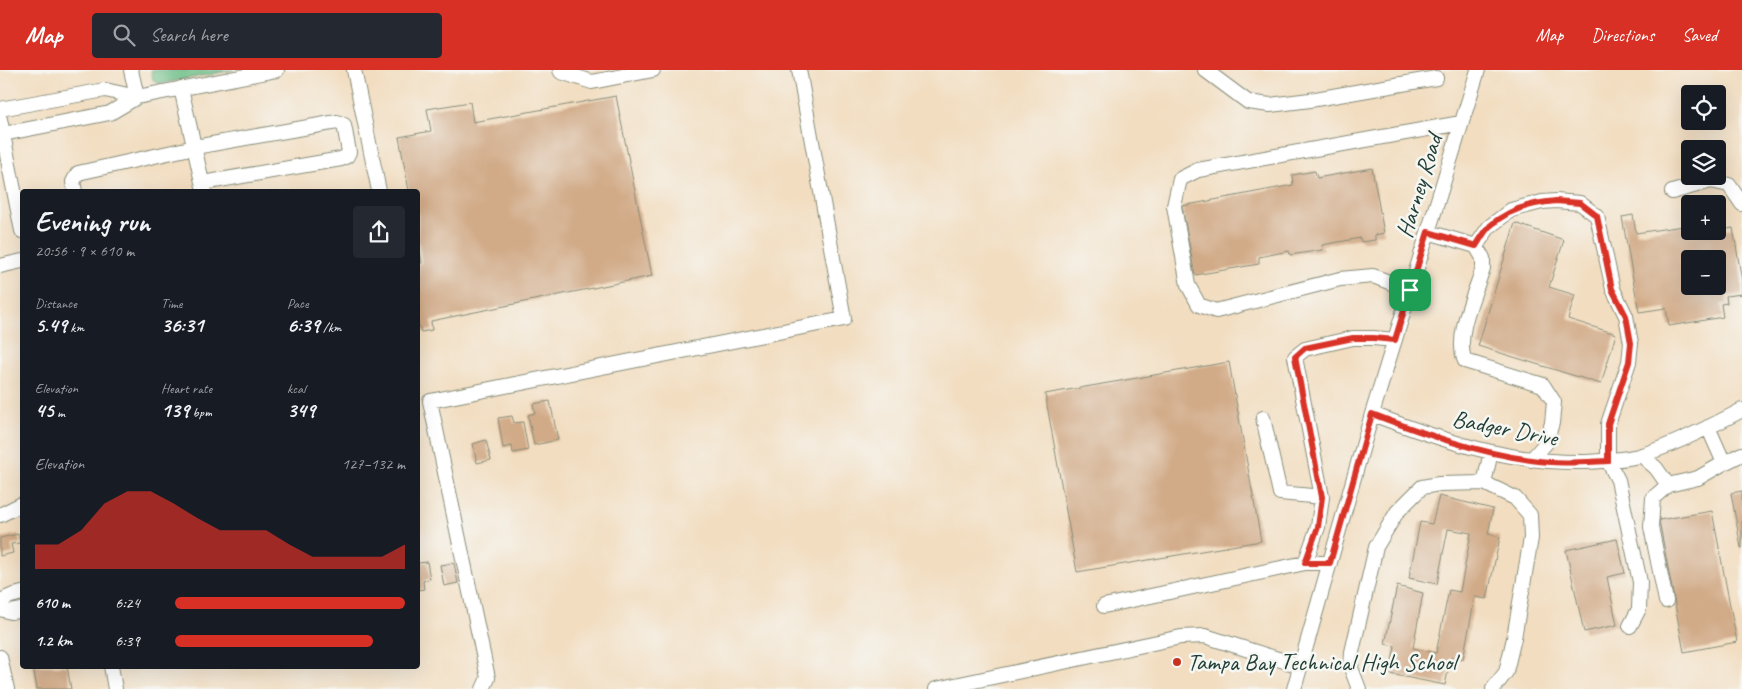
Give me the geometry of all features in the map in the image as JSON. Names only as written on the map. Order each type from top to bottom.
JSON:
[{"type":"street","points":[[131,70],[137,97]]},
{"type":"street","points":[[3,134],[110,113],[137,97],[277,70]]},
{"type":"street","points":[[354,70],[379,189]]},
{"type":"street","points":[[560,70],[592,82],[653,70]]},
{"type":"street","points":[[483,689],[488,678],[430,401],[844,319],[799,70]]},
{"type":"street","points":[[1205,70],[1248,102],[1270,105],[1436,78]]},
{"type":"street","name":"Harney Road","points":[[1294,689],[1372,414],[1478,70]]},
{"type":"street","points":[[75,189],[73,182],[78,172],[195,147],[337,122],[344,125],[349,152],[347,156],[340,159],[204,187],[195,147],[181,88]]},
{"type":"street","points":[[0,109],[105,90],[137,97]]},
{"type":"street","points":[[0,119],[4,157],[20,223]]},
{"type":"street","points":[[1410,290],[1373,276],[1340,279],[1216,311],[1199,305],[1188,285],[1174,206],[1180,179],[1198,170],[1461,123]]},
{"type":"street","points":[[1672,192],[1711,181],[1729,185],[1742,204]]},
{"type":"street","points":[[1476,246],[1489,227],[1511,210],[1542,202],[1580,203],[1597,216],[1612,289],[1626,316],[1631,343],[1629,362],[1608,424],[1608,461],[1618,480],[1640,582],[1639,609],[1630,626]]},
{"type":"street","points":[[1428,232],[1476,246],[1483,258],[1483,268],[1461,335],[1461,352],[1465,361],[1543,385],[1554,402],[1552,423],[1546,443],[1531,460]]},
{"type":"street","points":[[0,266],[20,261]]},
{"type":"street","points":[[1305,563],[1318,527],[1322,497],[1295,357],[1305,348],[1353,338],[1395,340]]},
{"type":"street","name":"Badger Drive","points":[[1372,414],[1424,433],[1491,452],[1531,460],[1564,462],[1608,461],[1641,455],[1708,427],[1742,410]]},
{"type":"street","points":[[1262,418],[1280,493],[1322,497]]},
{"type":"street","points":[[1708,427],[1724,463]]},
{"type":"street","points":[[1484,483],[1491,452]]},
{"type":"street","points":[[1666,601],[1651,527],[1653,498],[1668,485],[1698,478],[1742,454]]},
{"type":"street","points":[[1641,455],[1656,468],[1668,485]]},
{"type":"street","points":[[1359,689],[1351,668],[1352,652],[1376,547],[1397,512],[1422,487],[1439,484],[1484,483],[1515,498],[1530,515],[1531,538],[1514,638],[1506,672],[1493,689]]},
{"type":"street","points":[[0,515],[20,505]]},
{"type":"street","points":[[1104,606],[1305,563],[1330,563]]},
{"type":"street","points":[[0,601],[20,594]]},
{"type":"street","points":[[0,609],[11,612],[20,610]]},
{"type":"street","points":[[936,689],[1181,637],[1205,636],[1300,666]]},
{"type":"street","points":[[0,657],[6,689]]},
{"type":"street","points":[[112,669],[115,689]]},
{"type":"green space","points":[[151,70],[234,70],[160,84],[153,80]]},
{"type":"building","points":[[616,96],[652,276],[431,321],[432,330],[421,332],[420,189],[409,189],[399,137],[431,131],[427,109],[470,102],[473,122]]},
{"type":"building","points":[[1372,168],[1384,233],[1375,235],[1375,240],[1361,242],[1360,238],[1322,245],[1323,250],[1290,255],[1289,251],[1259,257],[1259,264],[1195,275],[1182,206],[1293,185],[1292,175],[1315,171],[1317,178]]},
{"type":"building","points":[[1633,215],[1636,233],[1681,226],[1681,240],[1726,240],[1726,229],[1733,228],[1742,281],[1742,294],[1726,296],[1727,303],[1721,304],[1723,317],[1669,326],[1666,308],[1639,312],[1622,217]]},
{"type":"building","points":[[1515,223],[1564,240],[1549,287],[1575,295],[1568,319],[1616,334],[1601,384],[1478,346]]},
{"type":"building","points":[[1229,362],[1261,541],[1077,572],[1045,394]]},
{"type":"building","points":[[550,401],[558,440],[534,445],[528,415],[535,413],[533,404]]},
{"type":"building","points":[[512,416],[514,423],[523,422],[528,450],[513,453],[512,446],[503,448],[498,418]]},
{"type":"building","points":[[486,440],[491,460],[477,463],[473,444]]},
{"type":"building","points":[[1742,491],[1742,548],[1741,548],[1731,493]]},
{"type":"building","points":[[1439,496],[1493,509],[1488,534],[1500,537],[1487,599],[1475,597],[1463,659],[1451,657],[1445,685],[1390,674],[1395,646],[1385,644],[1397,586],[1423,593],[1413,648],[1436,653],[1449,590],[1460,592],[1471,533],[1448,529],[1437,584],[1409,578],[1420,522],[1432,524]]},
{"type":"building","points":[[1712,511],[1737,642],[1684,652],[1659,520]]},
{"type":"building","points":[[18,534],[20,543],[11,544],[13,553],[0,556],[0,538]]},
{"type":"building","points":[[1617,539],[1625,573],[1607,577],[1617,625],[1584,632],[1566,550]]},
{"type":"building","points":[[427,562],[430,579],[423,581],[424,589],[420,590],[420,563]]},
{"type":"building","points":[[454,563],[458,583],[444,586],[440,565]]},
{"type":"building","points":[[34,669],[68,669],[71,689],[37,689]]},
{"type":"place","name":"Tampa Bay Technical High School","points":[[1177,662]]},
{"type":"route","points":[[1542,202],[1580,203],[1597,216],[1612,289],[1626,316],[1631,343],[1629,362],[1608,424],[1608,461],[1564,462],[1531,460],[1478,449],[1424,433],[1372,414],[1330,563],[1305,563],[1318,527],[1322,497],[1295,357],[1305,348],[1353,338],[1395,340],[1410,290],[1428,232],[1476,246],[1489,227],[1511,210],[1542,202]]}]
